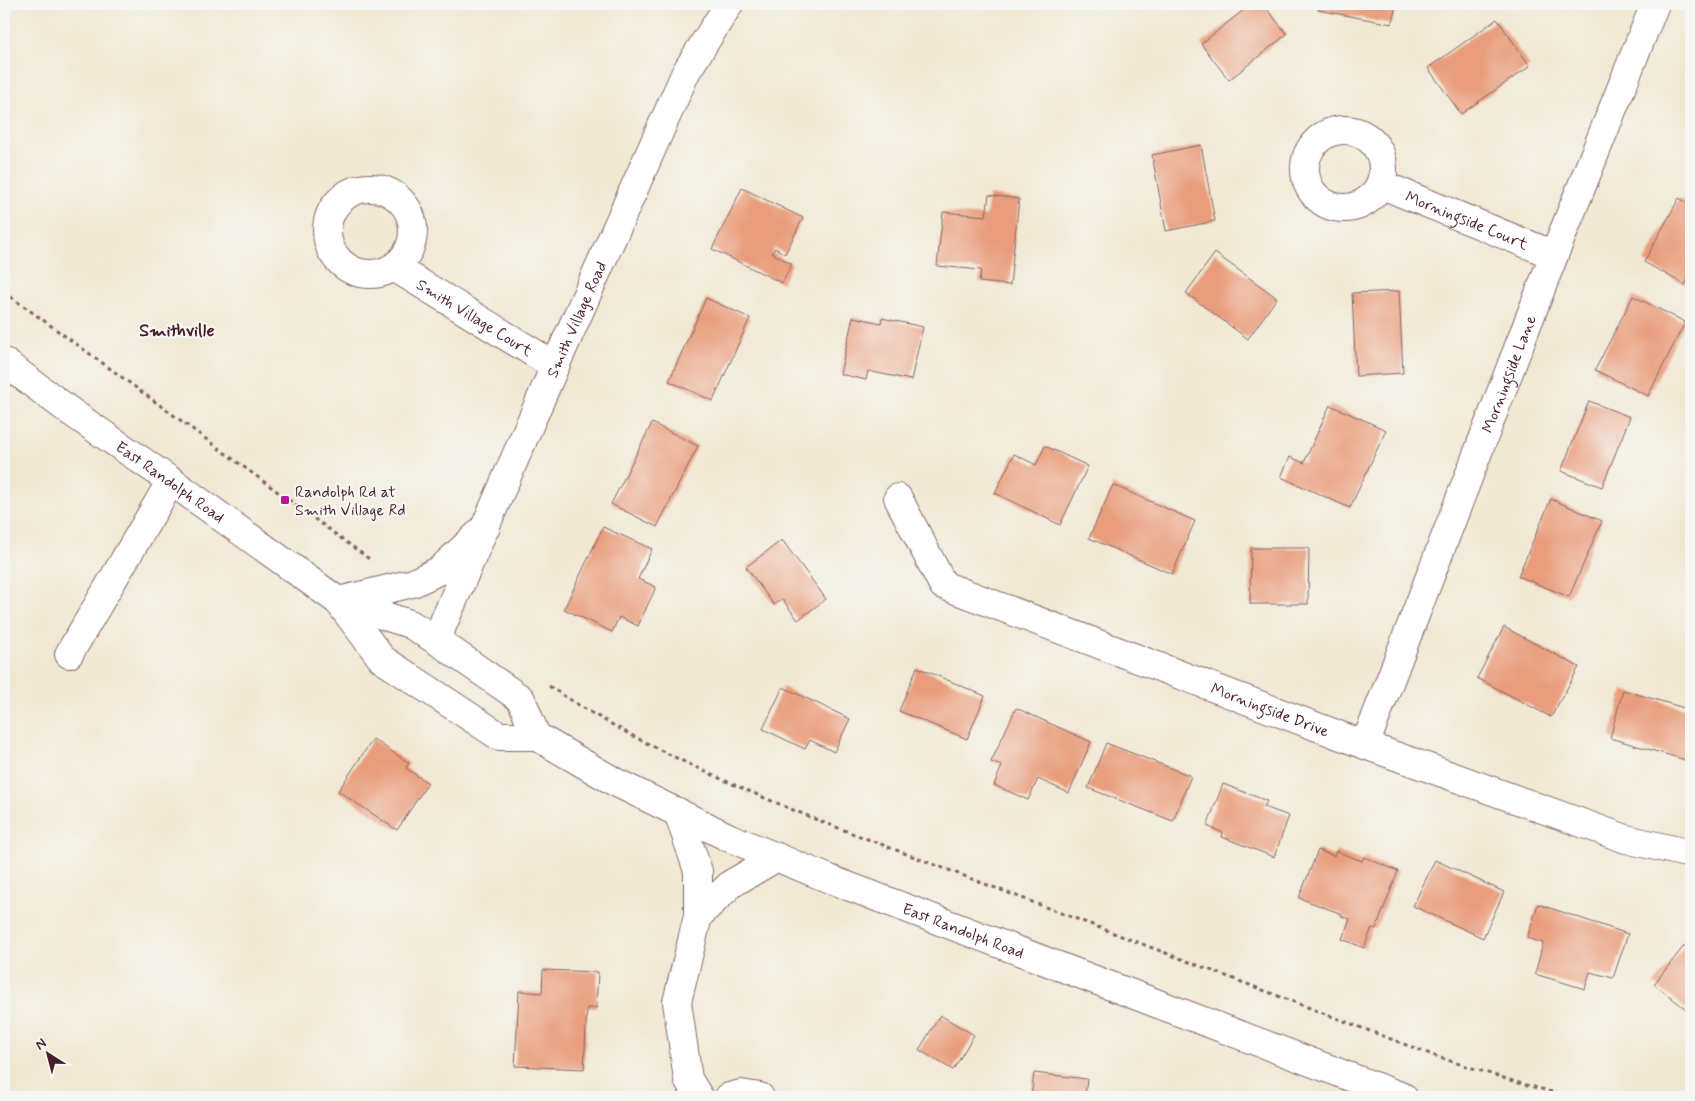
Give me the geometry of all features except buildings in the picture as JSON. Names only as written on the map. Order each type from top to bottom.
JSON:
[{"type":"street","name":"Morningside Lane","points":[[1365,745],[1554,255],[1655,4]]},
{"type":"street","name":"Smith Village Road","points":[[436,640],[686,72],[724,5]]},
{"type":"street","name":"Morningside Court","points":[[1380,184],[1554,255]]},
{"type":"street","name":"Smith Village Court","points":[[394,266],[555,366]]},
{"type":"street","name":"East Randolph Road","points":[[4,362],[71,412],[172,480],[338,601],[382,659],[499,736],[536,736],[616,782],[730,838],[841,883],[1403,1097]]},
{"type":"street","points":[[68,654],[172,480]]},
{"type":"street","name":"Morningside Drive","points":[[898,498],[943,586],[1365,745],[1626,839],[1691,854]]},
{"type":"street","points":[[338,601],[413,583],[440,570],[486,527]]},
{"type":"street","name":"East Randolph Road","points":[[338,601],[410,624],[436,640],[521,699],[536,736]]},
{"type":"street","points":[[678,812],[698,871],[698,916],[677,1002],[688,1079],[699,1097]]},
{"type":"street","points":[[698,916],[731,884],[777,857]]},
{"type":"street","points":[[729,1097],[741,1094],[760,1097]]},
{"type":"path","points":[[4,292],[366,557],[384,568],[398,571],[413,583]]},
{"type":"path","points":[[548,686],[620,728],[685,762],[815,818],[1438,1057],[1519,1083],[1571,1097]]},
{"type":"place","name":"Randolph Rd at Smith Village Rd","points":[[285,500]]},
{"type":"district","name":"Smithville","points":[[177,330]]}]
